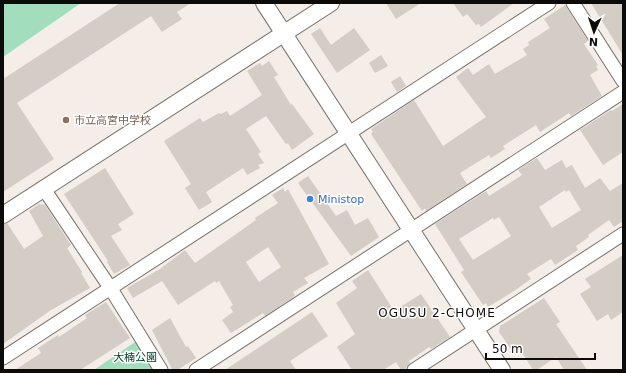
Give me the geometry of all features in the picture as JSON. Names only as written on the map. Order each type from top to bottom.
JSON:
[{"type":"street","points":[[264,3],[502,370]]},
{"type":"street","points":[[3,215],[331,3]]},
{"type":"street","points":[[3,358],[549,3]]},
{"type":"street","points":[[573,3],[623,82]]},
{"type":"street","points":[[196,370],[623,92]]},
{"type":"street","points":[[44,189],[111,289],[161,370]]},
{"type":"street","points":[[414,370],[623,234]]},
{"type":"green space","points":[[3,3],[81,3],[3,57]]},
{"type":"green space","name":"大楠公園","points":[[138,340],[158,370],[94,370]]},
{"type":"building","points":[[120,3],[191,3],[177,12],[182,19],[162,32],[151,16],[17,103],[54,159],[3,192],[3,79]]},
{"type":"building","points":[[386,3],[421,3],[396,19]]},
{"type":"building","points":[[453,3],[514,3],[481,27],[479,24],[476,25],[467,14],[463,17]]},
{"type":"building","points":[[591,3],[623,3],[623,55]]},
{"type":"building","points":[[565,5],[588,41],[584,44],[598,65],[596,66],[598,70],[590,75],[602,96],[571,116],[569,113],[540,132],[536,125],[503,146],[505,149],[491,158],[489,155],[460,173],[467,184],[426,211],[425,208],[422,211],[371,134],[373,132],[371,129],[414,100],[443,146],[486,117],[456,77],[468,68],[473,75],[489,64],[495,74],[527,55],[523,49],[529,45],[528,42],[550,28],[544,19]]},
{"type":"building","points":[[320,28],[331,45],[354,28],[370,50],[337,73],[311,34]]},
{"type":"building","points":[[381,55],[388,66],[375,73],[369,63]]},
{"type":"building","points":[[269,61],[278,75],[274,77],[291,105],[292,104],[314,134],[292,150],[266,116],[246,129],[261,152],[258,154],[264,163],[258,165],[260,168],[247,175],[243,168],[206,192],[212,202],[199,210],[185,188],[191,184],[164,141],[200,118],[203,122],[219,113],[221,114],[227,111],[230,116],[262,95],[247,71],[260,63],[262,66]]},
{"type":"building","points":[[400,76],[406,86],[397,92],[391,82]]},
{"type":"building","points":[[623,104],[623,152],[603,165],[580,130]]},
{"type":"building","points":[[537,158],[545,170],[562,160],[566,168],[572,165],[585,188],[600,178],[610,191],[623,183],[623,221],[614,227],[609,220],[588,235],[589,237],[576,246],[578,250],[555,265],[551,259],[527,274],[531,279],[488,307],[486,303],[483,305],[461,272],[464,270],[435,224],[486,191],[489,196],[522,175],[518,170]],"holes":[[[565,190],[566,192],[569,190],[581,210],[552,228],[539,207]],[[499,217],[511,236],[473,260],[459,239],[493,218],[494,220]]]},
{"type":"building","points":[[105,168],[134,214],[118,224],[122,230],[111,236],[130,265],[114,274],[107,262],[108,261],[64,194]]},
{"type":"building","points":[[308,176],[336,216],[347,210],[355,225],[368,218],[379,237],[351,256],[298,183]]},
{"type":"building","points":[[283,188],[285,192],[288,189],[329,264],[304,278],[308,283],[293,292],[295,295],[292,298],[265,316],[263,313],[231,333],[222,320],[233,312],[230,307],[233,305],[219,281],[216,283],[215,281],[178,305],[162,281],[133,298],[127,288],[160,269],[185,250],[195,263],[256,220],[255,218],[278,203],[272,195]],"holes":[[[268,247],[281,267],[259,282],[246,262]]]},
{"type":"building","points":[[39,204],[45,205],[71,245],[67,248],[90,288],[51,310],[3,344],[3,224],[7,223],[24,249],[43,236],[29,211]]},
{"type":"building","points":[[623,255],[623,312],[611,320],[608,314],[597,321],[580,294],[591,287],[585,279]]},
{"type":"building","points":[[368,270],[394,311],[421,294],[450,337],[431,349],[429,347],[409,361],[410,363],[404,370],[401,370],[396,362],[383,370],[352,370],[337,347],[355,334],[336,303],[357,288],[352,281]]},
{"type":"building","points":[[544,298],[560,322],[556,324],[587,370],[564,370],[556,357],[537,370],[533,370],[521,351],[515,355],[499,332],[500,326]]},
{"type":"building","points":[[106,302],[130,338],[80,370],[15,370],[41,353],[38,348],[58,335],[59,337],[87,318],[85,315]]},
{"type":"building","points":[[312,312],[328,336],[290,361],[296,370],[225,370]]},
{"type":"building","points":[[170,318],[186,347],[188,346],[196,358],[179,369],[172,369],[152,330]]},
{"type":"place","name":"市立高宮中学校","points":[[66,120]]},
{"type":"place","name":"Ministop","points":[[310,199]]},
{"type":"district","name":"OGUSU 2-CHOME","points":[[437,313]]}]
